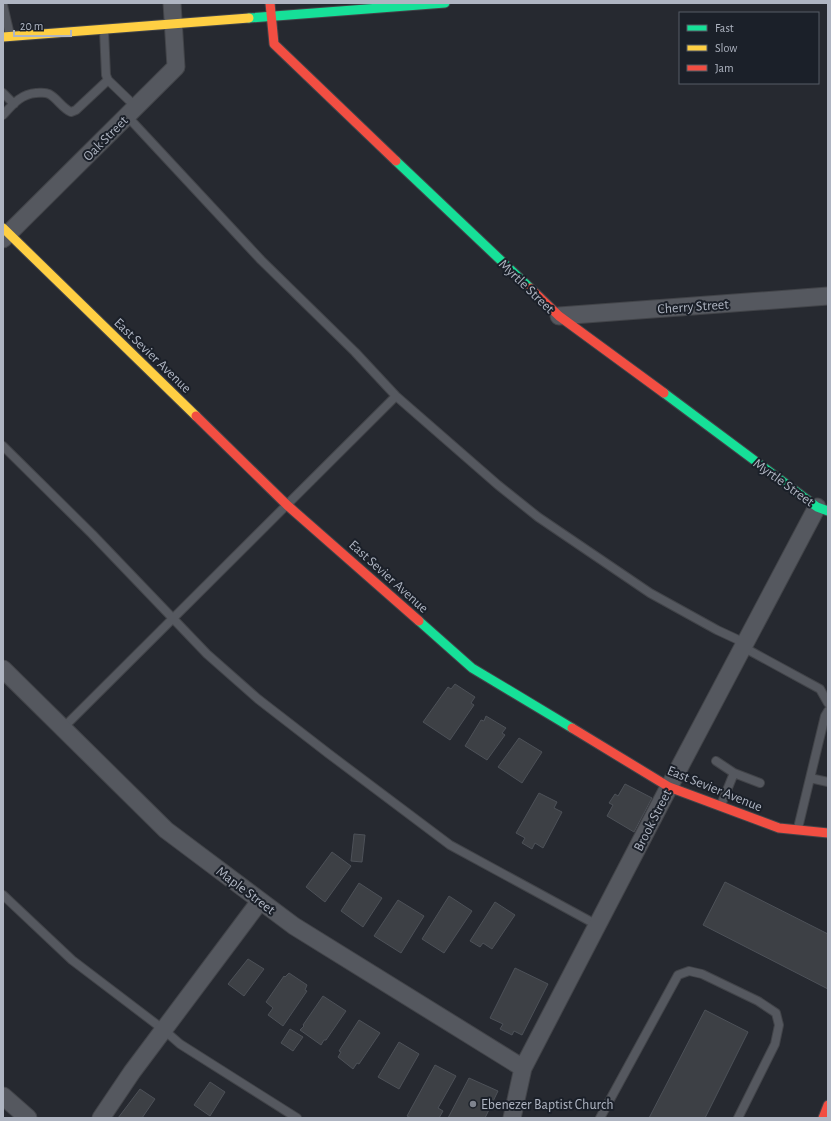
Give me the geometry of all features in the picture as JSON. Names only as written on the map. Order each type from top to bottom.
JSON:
[{"type":"street","points":[[172,3],[174,24]]},
{"type":"street","points":[[270,3],[272,16]]},
{"type":"street","points":[[7,37],[445,3]]},
{"type":"street","name":"Myrtle Street","points":[[272,16],[274,44],[559,316],[822,509]]},
{"type":"street","name":"Oak Street","points":[[5,234],[176,67],[174,24]]},
{"type":"street","name":"East Sevier Avenue","points":[[5,234],[287,505],[472,668],[669,787],[779,828],[828,833]]},
{"type":"street","name":"Cherry Street","points":[[559,316],[828,296]]},
{"type":"street","name":"Brook Street","points":[[512,1118],[523,1068],[744,645],[822,509]]},
{"type":"street","name":"Maple Street","points":[[3,669],[166,830],[294,926],[523,1068]]},
{"type":"street","points":[[101,1118],[132,1072],[260,901]]},
{"type":"street","points":[[3,1096],[28,1118]]},
{"type":"street","points":[[823,1118],[828,1105]]},
{"type":"lane","points":[[3,4],[7,37]]},
{"type":"lane","points":[[104,29],[106,75],[108,80],[131,111],[261,260],[300,300],[355,352],[396,396],[498,485],[538,517],[650,594],[744,645],[820,689],[828,703]]},
{"type":"lane","points":[[3,115],[18,99],[29,94],[44,92],[49,94],[66,110],[71,112],[76,110],[108,80]]},
{"type":"lane","points":[[3,93],[14,104]]},
{"type":"lane","points":[[63,728],[396,396]]},
{"type":"lane","points":[[3,446],[92,534],[207,654],[258,699],[450,845],[597,925]]},
{"type":"lane","points":[[797,830],[825,716],[828,711]]},
{"type":"lane","points":[[716,761],[734,773],[760,783]]},
{"type":"lane","points":[[720,806],[734,773]]},
{"type":"lane","points":[[810,778],[828,782]]},
{"type":"lane","points":[[3,895],[72,960],[164,1030],[180,1044],[297,1118]]},
{"type":"lane","points":[[600,1118],[678,975],[689,971],[702,974],[758,1001],[776,1013],[779,1026],[775,1044],[738,1118]]},
{"type":"building","points":[[455,684],[475,697],[471,703],[474,705],[450,740],[423,722],[448,687],[451,689]]},
{"type":"building","points":[[486,716],[506,728],[502,733],[505,735],[487,760],[465,746],[481,720],[484,721]]},
{"type":"building","points":[[519,738],[542,752],[522,783],[498,767]]},
{"type":"building","points":[[625,784],[652,798],[634,832],[607,816],[613,805],[609,803],[615,794],[618,796]]},
{"type":"building","points":[[539,793],[557,802],[554,808],[562,812],[543,848],[535,843],[532,849],[522,843],[525,838],[516,833]]},
{"type":"building","points":[[354,834],[365,835],[362,862],[351,861]]},
{"type":"building","points":[[332,852],[351,866],[325,902],[306,887]]},
{"type":"building","points":[[725,882],[828,934],[828,989],[703,925]]},
{"type":"building","points":[[359,883],[382,898],[363,927],[341,911]]},
{"type":"building","points":[[449,896],[472,911],[444,953],[422,939]]},
{"type":"building","points":[[398,900],[424,916],[401,953],[374,936]]},
{"type":"building","points":[[495,902],[515,915],[492,949],[483,943],[480,947],[470,941]]},
{"type":"building","points":[[248,959],[264,969],[244,996],[228,984]]},
{"type":"building","points":[[515,968],[548,984],[522,1035],[514,1031],[512,1035],[500,1029],[503,1024],[490,1018]]},
{"type":"building","points":[[289,973],[307,985],[305,990],[307,991],[283,1026],[268,1015],[273,1008],[266,1002],[284,976],[285,977]]},
{"type":"building","points":[[323,996],[346,1011],[321,1045],[300,1030]]},
{"type":"building","points":[[705,1010],[748,1032],[705,1118],[649,1118]]},
{"type":"building","points":[[359,1020],[380,1033],[359,1064],[357,1063],[353,1069],[338,1057],[341,1052],[339,1051]]},
{"type":"building","points":[[290,1029],[303,1037],[293,1051],[281,1043]]},
{"type":"building","points":[[399,1042],[419,1054],[399,1089],[378,1077]]},
{"type":"building","points":[[435,1065],[456,1076],[438,1108],[443,1111],[439,1118],[411,1118],[407,1116]]},
{"type":"building","name":"Ebenezer Baptist Church","points":[[469,1078],[498,1091],[485,1118],[448,1118]]},
{"type":"building","points":[[210,1082],[225,1092],[210,1116],[194,1105]]},
{"type":"building","points":[[140,1089],[155,1099],[142,1118],[118,1118]]},
{"type":"traffic: fast","points":[[249,18],[445,3]]},
{"type":"traffic: fast","points":[[396,161],[530,288]]},
{"type":"traffic: fast","points":[[664,393],[817,507],[828,511]]},
{"type":"traffic: fast","points":[[419,621],[472,668],[572,728]]},
{"type":"traffic: slow","points":[[3,37],[249,18]]},
{"type":"traffic: slow","points":[[3,228],[196,416]]},
{"type":"traffic: jam","points":[[270,3],[274,44],[396,161]]},
{"type":"traffic: jam","points":[[530,288],[559,316],[664,393]]},
{"type":"traffic: jam","points":[[196,416],[287,505],[419,621]]},
{"type":"traffic: jam","points":[[572,728],[669,787],[779,828],[828,833]]},
{"type":"traffic: jam","points":[[823,1118],[828,1105]]},
{"type":"place","name":"Ebenezer Baptist Church","points":[[473,1104]]}]
